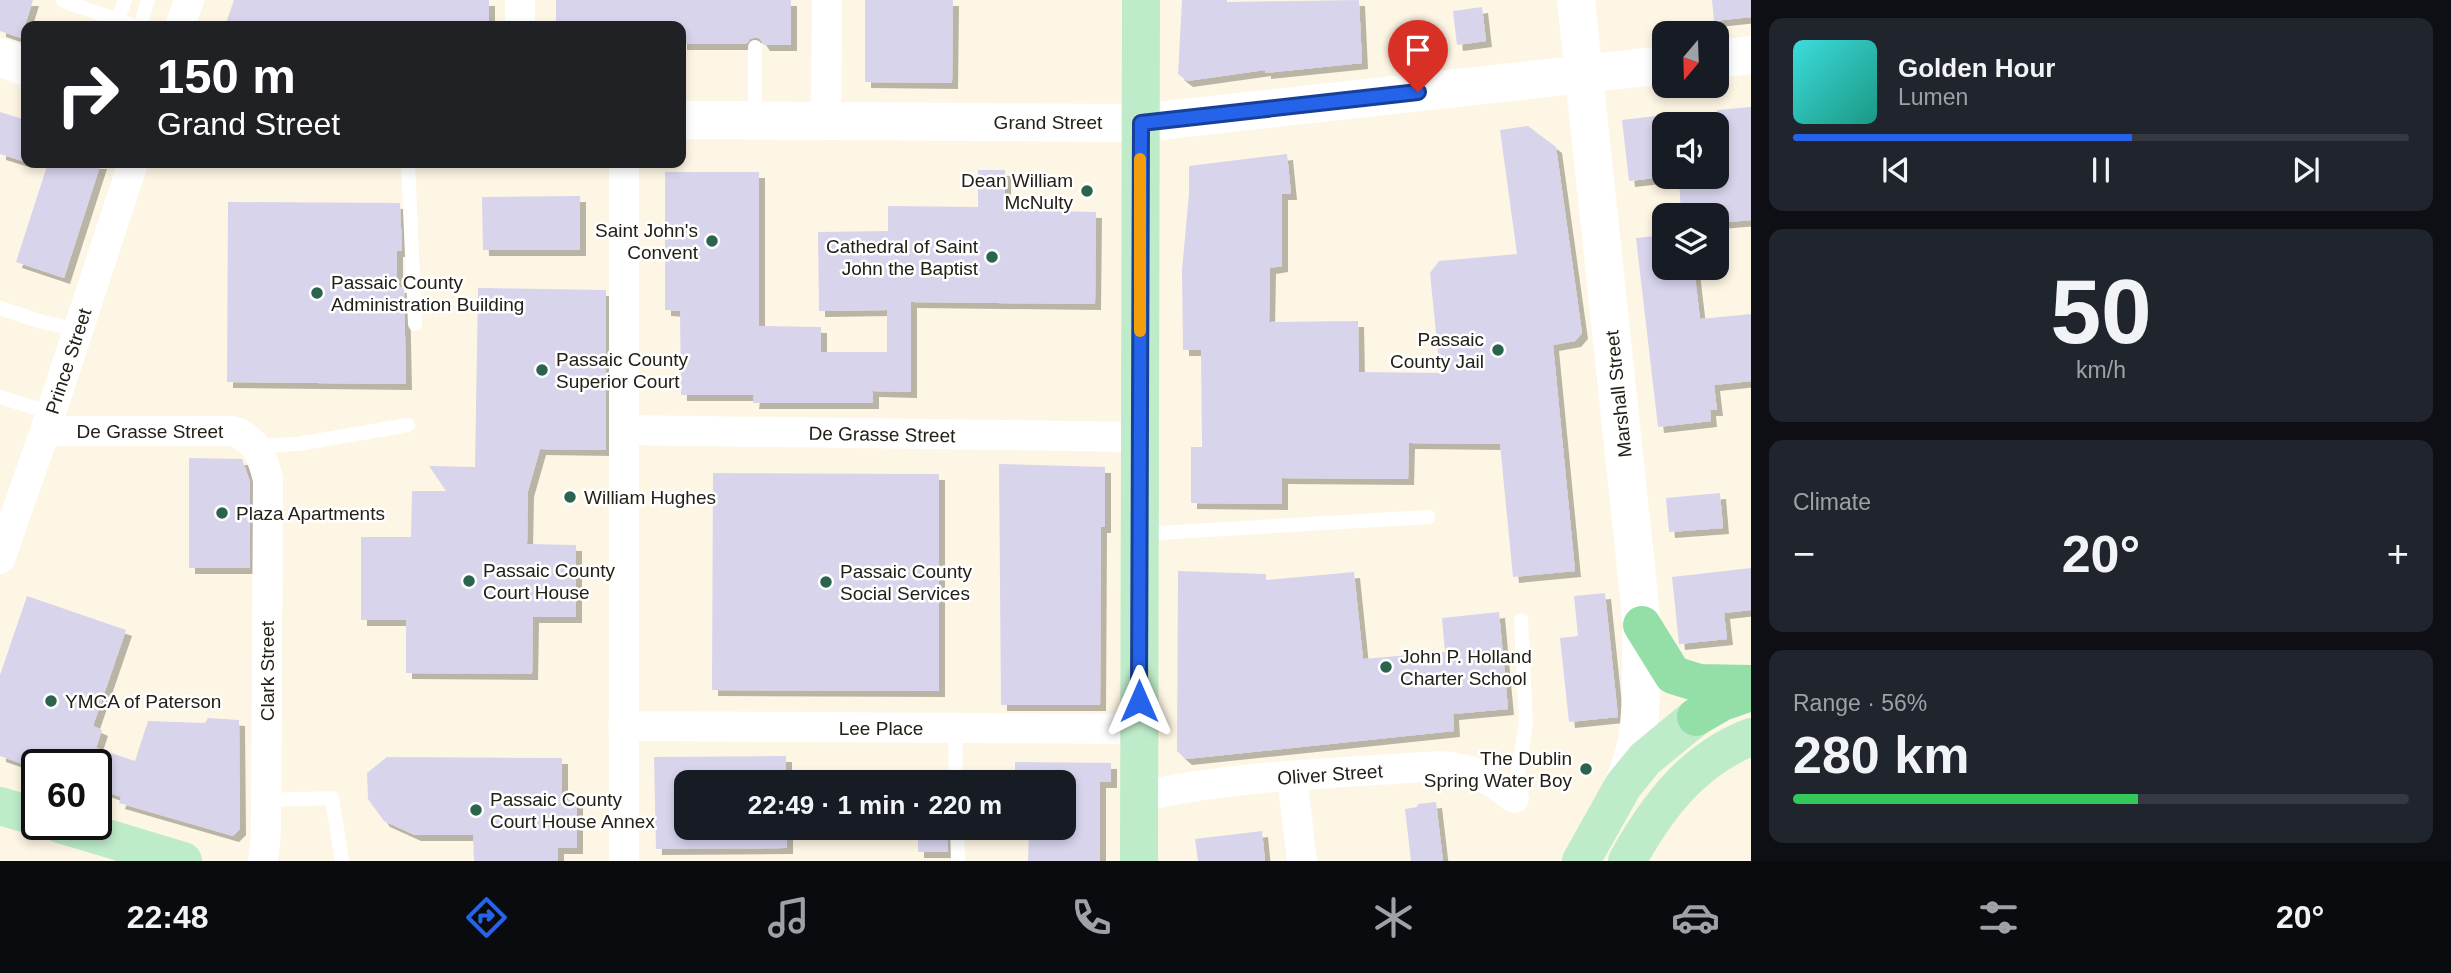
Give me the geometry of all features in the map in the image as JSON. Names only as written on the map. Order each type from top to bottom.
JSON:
[{"type":"highway","points":[[1642,625],[1673,674],[1699,682],[1751,684]]},
{"type":"highway","points":[[1696,718],[1723,702],[1751,692]]},
{"type":"main road","points":[[1139,861],[1140,0]]},
{"type":"main road","points":[[1581,861],[1623,786],[1645,758],[1696,718]]},
{"type":"main road","points":[[1627,861],[1644,830],[1687,776],[1721,751],[1751,737]]},
{"type":"main road","points":[[0,806],[21,812]]},
{"type":"main road","points":[[112,840],[183,861]]},
{"type":"street","points":[[182,21],[189,0]]},
{"type":"street","points":[[520,0],[520,21]]},
{"type":"street","points":[[826,120],[827,0]]},
{"type":"street","name":"Marshall Street","points":[[1576,0],[1642,625],[1642,696],[1638,734],[1623,786]]},
{"type":"street","points":[[1729,58],[1751,55]]},
{"type":"street","points":[[0,57],[21,64]]},
{"type":"street","name":"Grand Street","points":[[686,120],[1141,123],[1652,66]]},
{"type":"street","name":"Prince Street","points":[[0,559],[131,168]]},
{"type":"street","points":[[624,168],[624,861]]},
{"type":"street","name":"De Grasse Street","points":[[48,422],[232,431],[256,446]]},
{"type":"street","name":"De Grasse Street","points":[[624,430],[1140,437]]},
{"type":"street","name":"Clark Street","points":[[256,446],[264,461],[268,480],[266,800],[263,861]]},
{"type":"street","name":"Lee Place","points":[[623,726],[1139,729]]},
{"type":"street","name":"Oliver Street","points":[[1139,797],[1170,790],[1292,776],[1439,766],[1480,773],[1514,798]]},
{"type":"street","points":[[1292,776],[1302,861]]},
{"type":"lane","points":[[118,20],[125,0]]},
{"type":"lane","points":[[140,21],[148,0]]},
{"type":"lane","points":[[63,1],[121,21]]},
{"type":"lane","points":[[755,47],[755,120]]},
{"type":"lane","points":[[408,168],[415,324]]},
{"type":"lane","points":[[0,308],[78,330]]},
{"type":"lane","points":[[0,397],[48,422]]},
{"type":"lane","points":[[256,446],[298,444],[408,425]]},
{"type":"lane","points":[[1139,534],[1429,517]]},
{"type":"lane","points":[[1514,798],[1526,723],[1521,620]]},
{"type":"lane","points":[[955,728],[956,770]]},
{"type":"lane","points":[[266,800],[332,798],[342,861]]},
{"type":"lane","points":[[957,840],[958,861]]},
{"type":"building","points":[[0,0],[33,0],[26,21],[21,21],[21,38],[0,31]]},
{"type":"building","points":[[234,0],[489,0],[489,21],[227,21]]},
{"type":"building","points":[[556,0],[791,0],[791,45],[764,45],[756,37],[746,44],[686,44],[686,21],[556,21]]},
{"type":"building","points":[[865,0],[953,0],[952,83],[865,82]]},
{"type":"building","points":[[1182,0],[1359,0],[1362,63],[1265,73],[1265,70],[1187,81],[1178,74]]},
{"type":"building","points":[[1712,0],[1751,0],[1751,17],[1714,21]]},
{"type":"building","points":[[1482,7],[1486,41],[1457,45],[1453,11]]},
{"type":"building","points":[[1751,107],[1751,220],[1729,222],[1729,203],[1680,203],[1680,189],[1729,189],[1729,112],[1717,110]]},
{"type":"building","points":[[0,112],[21,118],[21,160],[0,154]]},
{"type":"building","points":[[1652,116],[1652,178],[1629,181],[1622,120]]},
{"type":"building","name":"Passaic County Jail","points":[[1528,126],[1556,147],[1582,333],[1575,341],[1553,345],[1575,571],[1513,577],[1500,444],[1409,443],[1408,479],[1282,478],[1282,504],[1191,503],[1191,447],[1202,447],[1201,350],[1183,350],[1182,270],[1189,166],[1287,154],[1291,194],[1282,194],[1282,266],[1270,268],[1269,322],[1358,321],[1359,372],[1440,373],[1430,273],[1439,261],[1517,254],[1500,130]]},
{"type":"building","points":[[46,168],[99,168],[64,278],[16,262]]},
{"type":"building","points":[[978,170],[1005,170],[1005,210],[1096,212],[1095,304],[911,302],[911,392],[873,391],[873,403],[753,403],[754,395],[681,395],[680,311],[665,310],[665,172],[759,172],[759,326],[821,327],[821,352],[887,352],[887,310],[819,311],[818,232],[888,231],[888,206],[978,207]]},
{"type":"building","points":[[580,196],[580,250],[483,250],[482,197]]},
{"type":"building","name":"Passaic County Administration Building","points":[[228,202],[400,203],[402,251],[397,251],[397,287],[404,287],[406,384],[227,382]]},
{"type":"building","points":[[1652,236],[1652,280],[1695,280],[1700,319],[1751,314],[1751,381],[1714,385],[1717,410],[1710,410],[1711,421],[1658,427],[1636,238]]},
{"type":"building","points":[[478,288],[606,290],[606,450],[540,449],[528,491],[527,544],[576,545],[576,617],[533,617],[532,674],[406,673],[406,620],[361,620],[361,537],[411,537],[412,491],[446,491],[429,466],[475,467]]},
{"type":"building","name":"Plaza Apartments","points":[[189,458],[242,459],[250,482],[250,568],[189,568]]},
{"type":"building","points":[[999,464],[1105,467],[1105,527],[1101,527],[1100,705],[1001,705]]},
{"type":"building","name":"Passaic County Social Services","points":[[713,473],[939,474],[939,691],[712,690]]},
{"type":"building","points":[[1720,493],[1723,528],[1669,532],[1666,498]]},
{"type":"building","points":[[1751,568],[1751,610],[1724,613],[1727,639],[1679,644],[1672,577]]},
{"type":"building","points":[[1178,571],[1266,574],[1266,580],[1354,572],[1363,659],[1445,652],[1442,618],[1499,612],[1508,709],[1453,714],[1454,731],[1186,759],[1177,751]]},
{"type":"building","points":[[1605,593],[1618,717],[1569,722],[1560,638],[1578,636],[1574,596]]},
{"type":"building","points":[[27,596],[126,630],[93,726],[102,730],[96,748],[99,749],[21,749],[21,763],[0,756],[0,675]]},
{"type":"building","points":[[208,718],[239,720],[240,829],[233,836],[119,803],[121,797],[112,794],[112,753],[135,761],[148,721],[205,723]]},
{"type":"building","points":[[786,756],[786,770],[674,770],[674,840],[787,840],[787,848],[656,849],[654,757]]},
{"type":"building","name":"Passaic County Court House Annex","points":[[387,757],[562,758],[562,800],[577,800],[577,848],[558,848],[558,861],[474,861],[473,835],[415,835],[384,821],[368,799],[367,773]]},
{"type":"building","points":[[1015,762],[1111,763],[1111,782],[1100,782],[1100,861],[1028,861],[1029,840],[1076,840],[1076,770],[1015,770]]},
{"type":"building","points":[[1436,802],[1443,861],[1411,861],[1405,809]]},
{"type":"building","points":[[1262,831],[1265,861],[1198,861],[1195,839]]},
{"type":"building","points":[[918,840],[948,840],[948,852],[918,852]]},
{"type":"slow traffic","points":[[1140,159],[1140,331]]},
{"type":"place","name":"Dean William McNulty","points":[[1087,191]]},
{"type":"place","name":"Saint John's Convent","points":[[712,241]]},
{"type":"place","name":"Cathedral of Saint John the Baptist","points":[[992,257]]},
{"type":"place","name":"Passaic County Administration Building","points":[[317,293]]},
{"type":"place","name":"Passaic County Jail","points":[[1498,350]]},
{"type":"place","name":"Passaic County Superior Court","points":[[542,370]]},
{"type":"place","name":"William Hughes","points":[[570,497]]},
{"type":"place","name":"Plaza Apartments","points":[[222,513]]},
{"type":"place","name":"Passaic County Court House","points":[[469,581]]},
{"type":"place","name":"Passaic County Social Services","points":[[826,582]]},
{"type":"place","name":"John P. Holland Charter School","points":[[1386,667]]},
{"type":"place","name":"YMCA of Paterson","points":[[51,701]]},
{"type":"place","name":"The Dublin Spring Water Boy","points":[[1586,769]]},
{"type":"place","name":"Passaic County Court House Annex","points":[[476,810]]},
{"type":"route","points":[[1139,701],[1141,123],[1418,92]]}]
